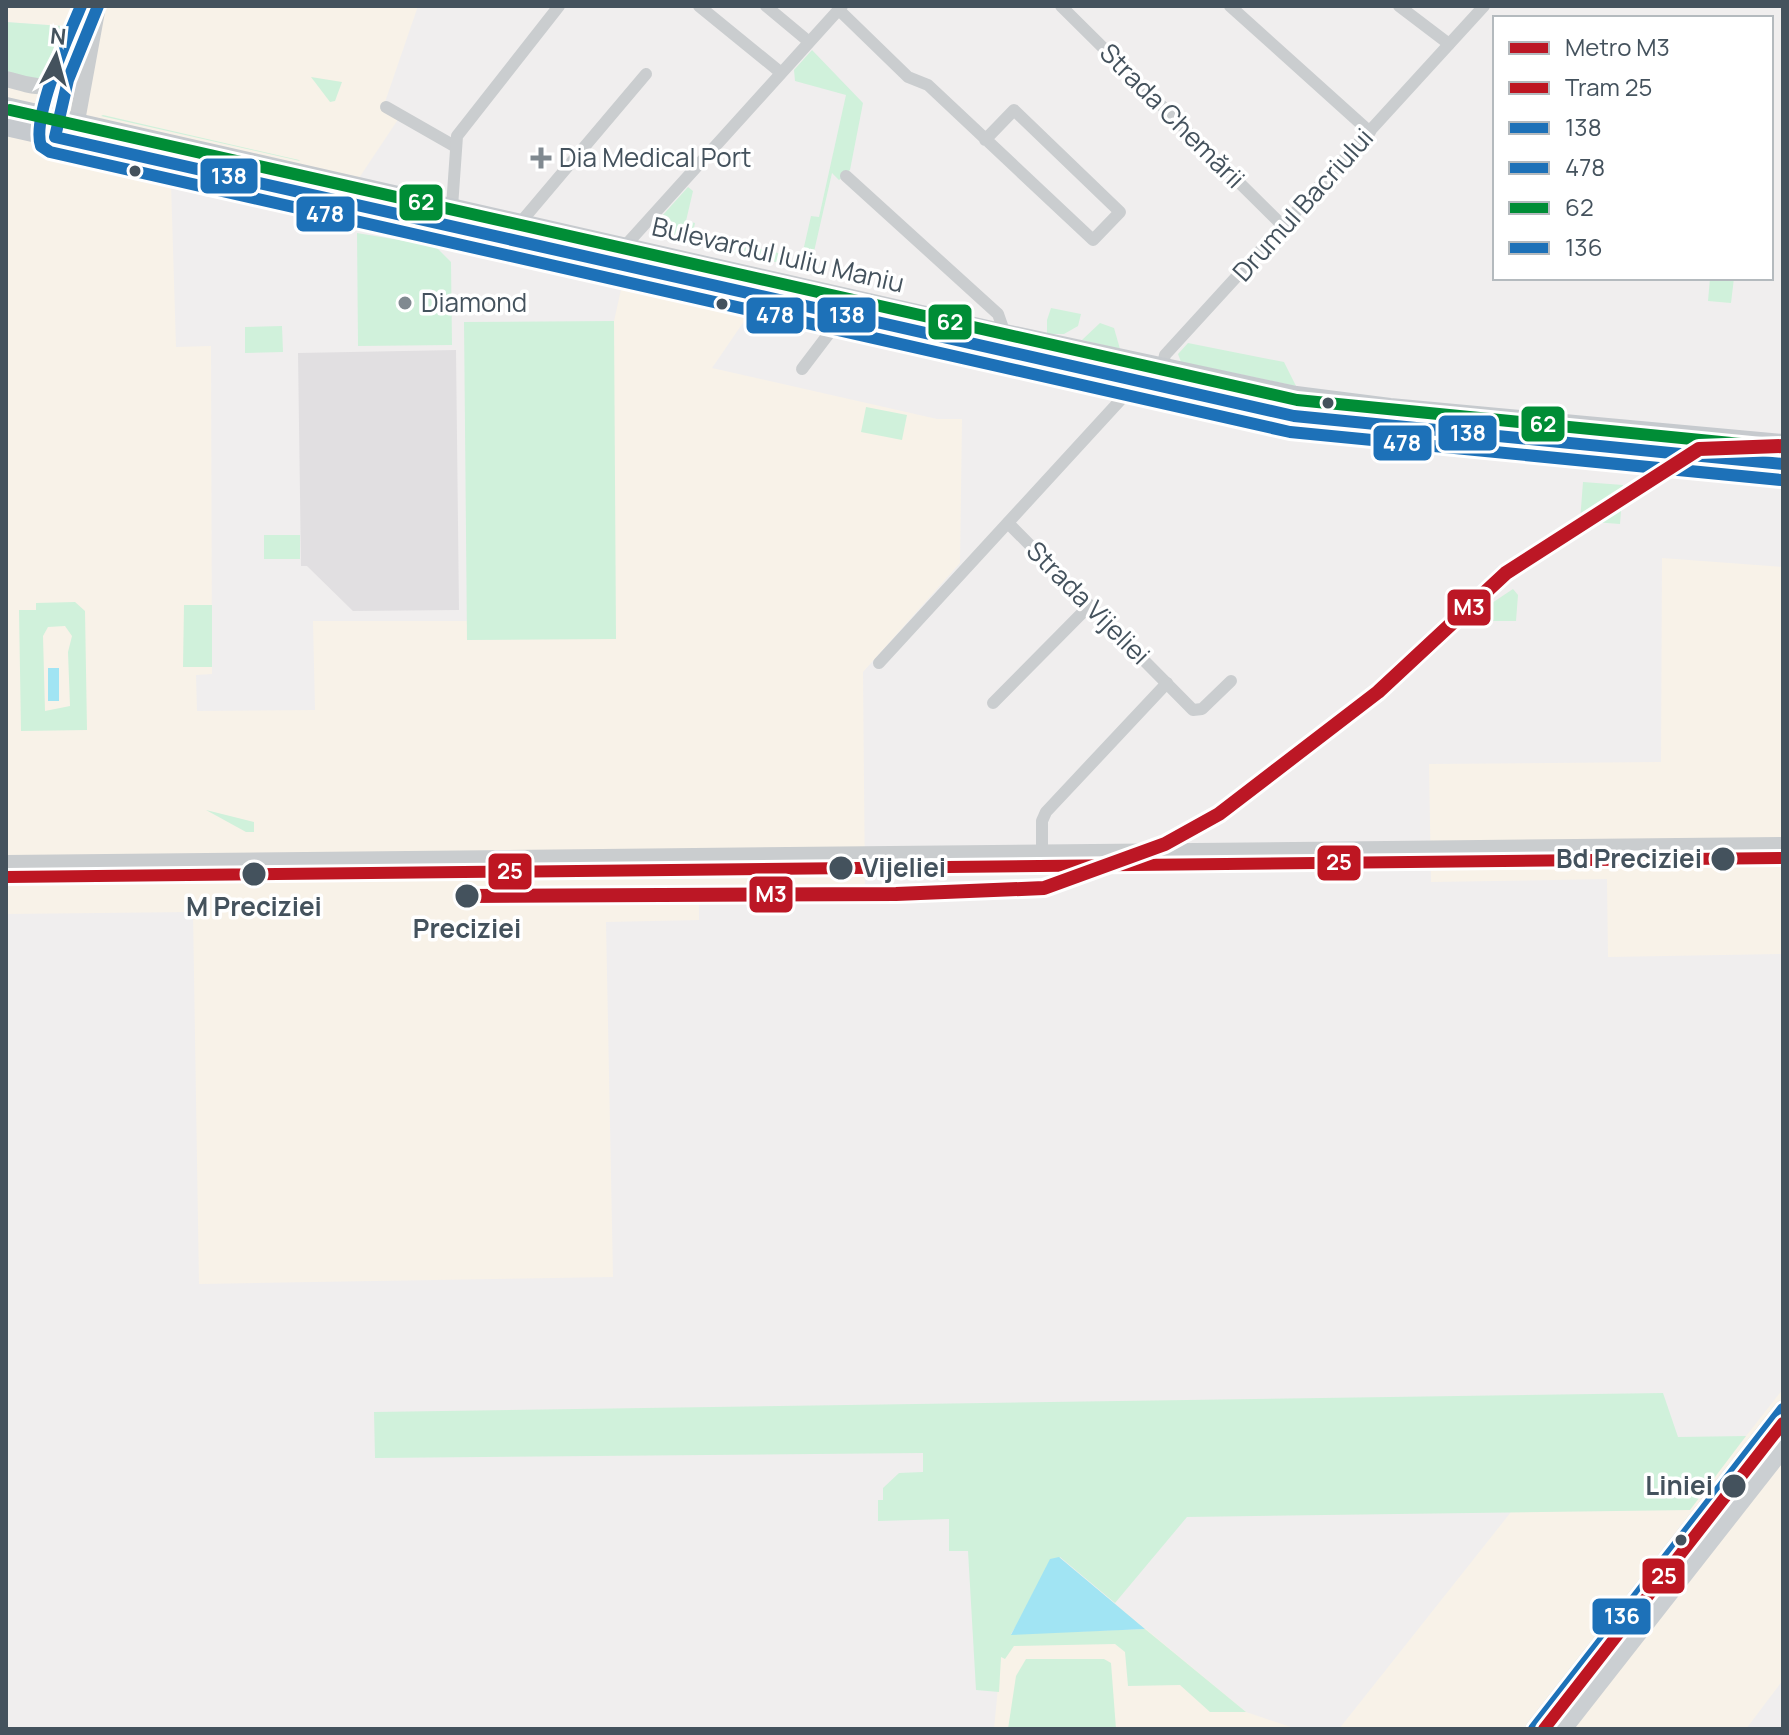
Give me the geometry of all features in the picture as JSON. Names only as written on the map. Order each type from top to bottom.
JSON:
[{"type":"main road","name":"Bulevardul Iuliu Maniu","points":[[6,107],[66,130],[1160,378],[1312,419],[1783,464]]},
{"type":"main road","name":"Bulevardul Iuliu Maniu","points":[[6,126],[66,130]]},
{"type":"main road","name":"Bulevardul Iuliu Maniu","points":[[362,196],[452,207],[625,246],[671,266],[843,315],[1002,343],[1137,382],[1160,378],[1314,399],[1783,444]]},
{"type":"main road","points":[[1534,1729],[1782,1413]]},
{"type":"main road","points":[[1563,1729],[1783,1448]]},
{"type":"main road","points":[[1597,1648],[1615,1662]]},
{"type":"street","points":[[452,207],[457,136],[559,6]]},
{"type":"street","points":[[699,6],[780,72]]},
{"type":"street","points":[[766,6],[808,41]]},
{"type":"street","name":"Strada Chemării","points":[[1061,6],[1284,227]]},
{"type":"street","points":[[1230,6],[1370,132]]},
{"type":"street","points":[[1399,6],[1449,44]]},
{"type":"street","name":"Drumul Bacriului","points":[[1160,378],[1165,355],[1484,6]]},
{"type":"street","points":[[66,130],[74,64],[98,9]]},
{"type":"street","points":[[66,130],[98,9]]},
{"type":"street","points":[[625,246],[834,9],[908,77],[928,85],[985,140],[1093,240],[1120,212],[1014,110],[985,140]]},
{"type":"street","points":[[6,79],[44,88],[74,64]]},
{"type":"street","points":[[520,223],[646,74]]},
{"type":"street","points":[[386,107],[456,147]]},
{"type":"street","points":[[846,176],[998,314],[1002,343]]},
{"type":"street","points":[[802,369],[843,315]]},
{"type":"street","name":"Strada Vijeliei","points":[[879,663],[1137,382]]},
{"type":"street","name":"Strada Vijeliei","points":[[1008,523],[1196,711],[1231,681]]},
{"type":"street","points":[[993,703],[1090,605]]},
{"type":"street","points":[[1042,852],[1042,821],[1046,812],[1167,683]]},
{"type":"street","points":[[6,863],[1783,845]]},
{"type":"shaded area","points":[[6,6],[418,6],[385,102],[403,112],[333,217],[171,183],[176,347],[211,346],[212,674],[196,675],[197,711],[315,710],[313,621],[467,621],[468,640],[614,321],[622,285],[749,314],[712,368],[937,419],[962,419],[960,563],[863,672],[865,892],[699,897],[699,920],[606,922],[613,1277],[199,1284],[193,912],[6,914],[6,74],[42,77],[57,67],[76,27],[6,22]]},
{"type":"shaded area","points":[[456,350],[459,610],[353,611],[307,566],[301,566],[298,353]]},
{"type":"shaded area","points":[[1662,558],[1783,567],[1783,954],[1608,957],[1607,879],[1431,882],[1429,764],[1661,762]]},
{"type":"shaded area","points":[[1783,1389],[1783,1680],[1746,1729],[1339,1729],[1511,1512],[1689,1509]]},
{"type":"shaded area","points":[[1059,1557],[1246,1712],[1297,1729],[994,1729],[1001,1656],[1050,1559]]},
{"type":"green space","points":[[6,22],[76,27],[57,67],[39,81],[6,74]]},
{"type":"green space","points":[[812,50],[863,103],[850,170],[839,180],[832,173],[810,269],[801,260],[811,216],[819,217],[846,95],[795,81],[794,70]]},
{"type":"green space","points":[[311,77],[342,82],[335,101],[330,102]]},
{"type":"green space","points":[[101,116],[299,160],[300,161]]},
{"type":"green space","points":[[688,187],[693,191],[686,221],[695,223],[693,233],[782,254],[780,263],[653,234],[653,226]]},
{"type":"green space","name":"Diamond","points":[[357,233],[435,246],[451,262],[452,345],[358,346]]},
{"type":"green space","points":[[1710,280],[1734,280],[1731,303],[1708,301]]},
{"type":"green space","points":[[1051,308],[1081,314],[1078,326],[1064,334],[1047,334]]},
{"type":"green space","points":[[614,321],[616,639],[467,640],[464,322]]},
{"type":"green space","points":[[1100,323],[1114,328],[1120,349],[1082,340]]},
{"type":"green space","points":[[282,326],[283,352],[245,353],[245,327]]},
{"type":"green space","points":[[1188,343],[1284,362],[1296,386],[1181,362],[1178,354]]},
{"type":"green space","points":[[866,407],[907,415],[902,440],[861,432]]},
{"type":"green space","points":[[1583,482],[1623,485],[1620,524],[1580,521]]},
{"type":"green space","points":[[264,535],[300,535],[300,559],[264,559]]},
{"type":"green space","points":[[1513,589],[1518,595],[1516,621],[1477,621],[1477,613]]},
{"type":"green space","points":[[75,602],[85,611],[87,730],[21,731],[19,610],[36,610],[36,603]],"holes":[[[65,626],[72,636],[68,652],[70,706],[45,711],[43,636],[48,627]]]},
{"type":"green space","points":[[184,605],[212,605],[212,667],[183,667]]},
{"type":"green space","points":[[206,810],[254,822],[254,832],[246,832]]},
{"type":"green space","points":[[1663,1393],[1678,1437],[1746,1436],[1690,1510],[1187,1517],[1115,1603],[1060,1557],[1011,1634],[1145,1629],[1246,1712],[1210,1712],[1180,1685],[1128,1686],[1125,1652],[1115,1644],[1014,1646],[1005,1659],[1001,1657],[999,1692],[976,1690],[968,1551],[949,1551],[949,1519],[878,1521],[878,1500],[883,1500],[883,1488],[899,1473],[923,1472],[923,1453],[375,1458],[374,1412]]},
{"type":"green space","points":[[1026,1659],[1104,1659],[1111,1663],[1116,1729],[1008,1729],[1016,1676]]},
{"type":"water","points":[[48,668],[59,668],[59,701],[48,701]]},
{"type":"water","points":[[1059,1557],[1145,1629],[1011,1635],[1050,1559]]},
{"type":"metro line","name":"M3","points":[[467,896],[896,894],[1044,888],[1165,844],[1219,814],[1378,692],[1506,573],[1699,449],[1783,446]]},
{"type":"tram line","name":"25","points":[[6,877],[1783,858]]},
{"type":"tram line","name":"25","points":[[1544,1729],[1783,1423]]},
{"type":"transit line","name":"478","points":[[81,6],[41,116],[41,146],[50,152],[1290,432],[1781,480]]},
{"type":"transit line","name":"138","points":[[98,6],[68,80],[55,137],[1294,416],[1783,464]]},
{"type":"transit line","name":"62","points":[[10,110],[1297,400],[1783,448]]},
{"type":"transit line","name":"136","points":[[1534,1729],[1783,1409]]},
{"type":"place","name":"Dia Medical Port","points":[[541,158]]},
{"type":"place","name":"Diamond","points":[[405,303]]},
{"type":"place","name":"Bd Preciziei","points":[[1723,859]]},
{"type":"place","name":"Vijeliei","points":[[841,868]]},
{"type":"place","name":"M Preciziei","points":[[254,874]]},
{"type":"place","name":"Preciziei","points":[[467,896]]},
{"type":"place","name":"Liniei","points":[[1734,1486]]}]
